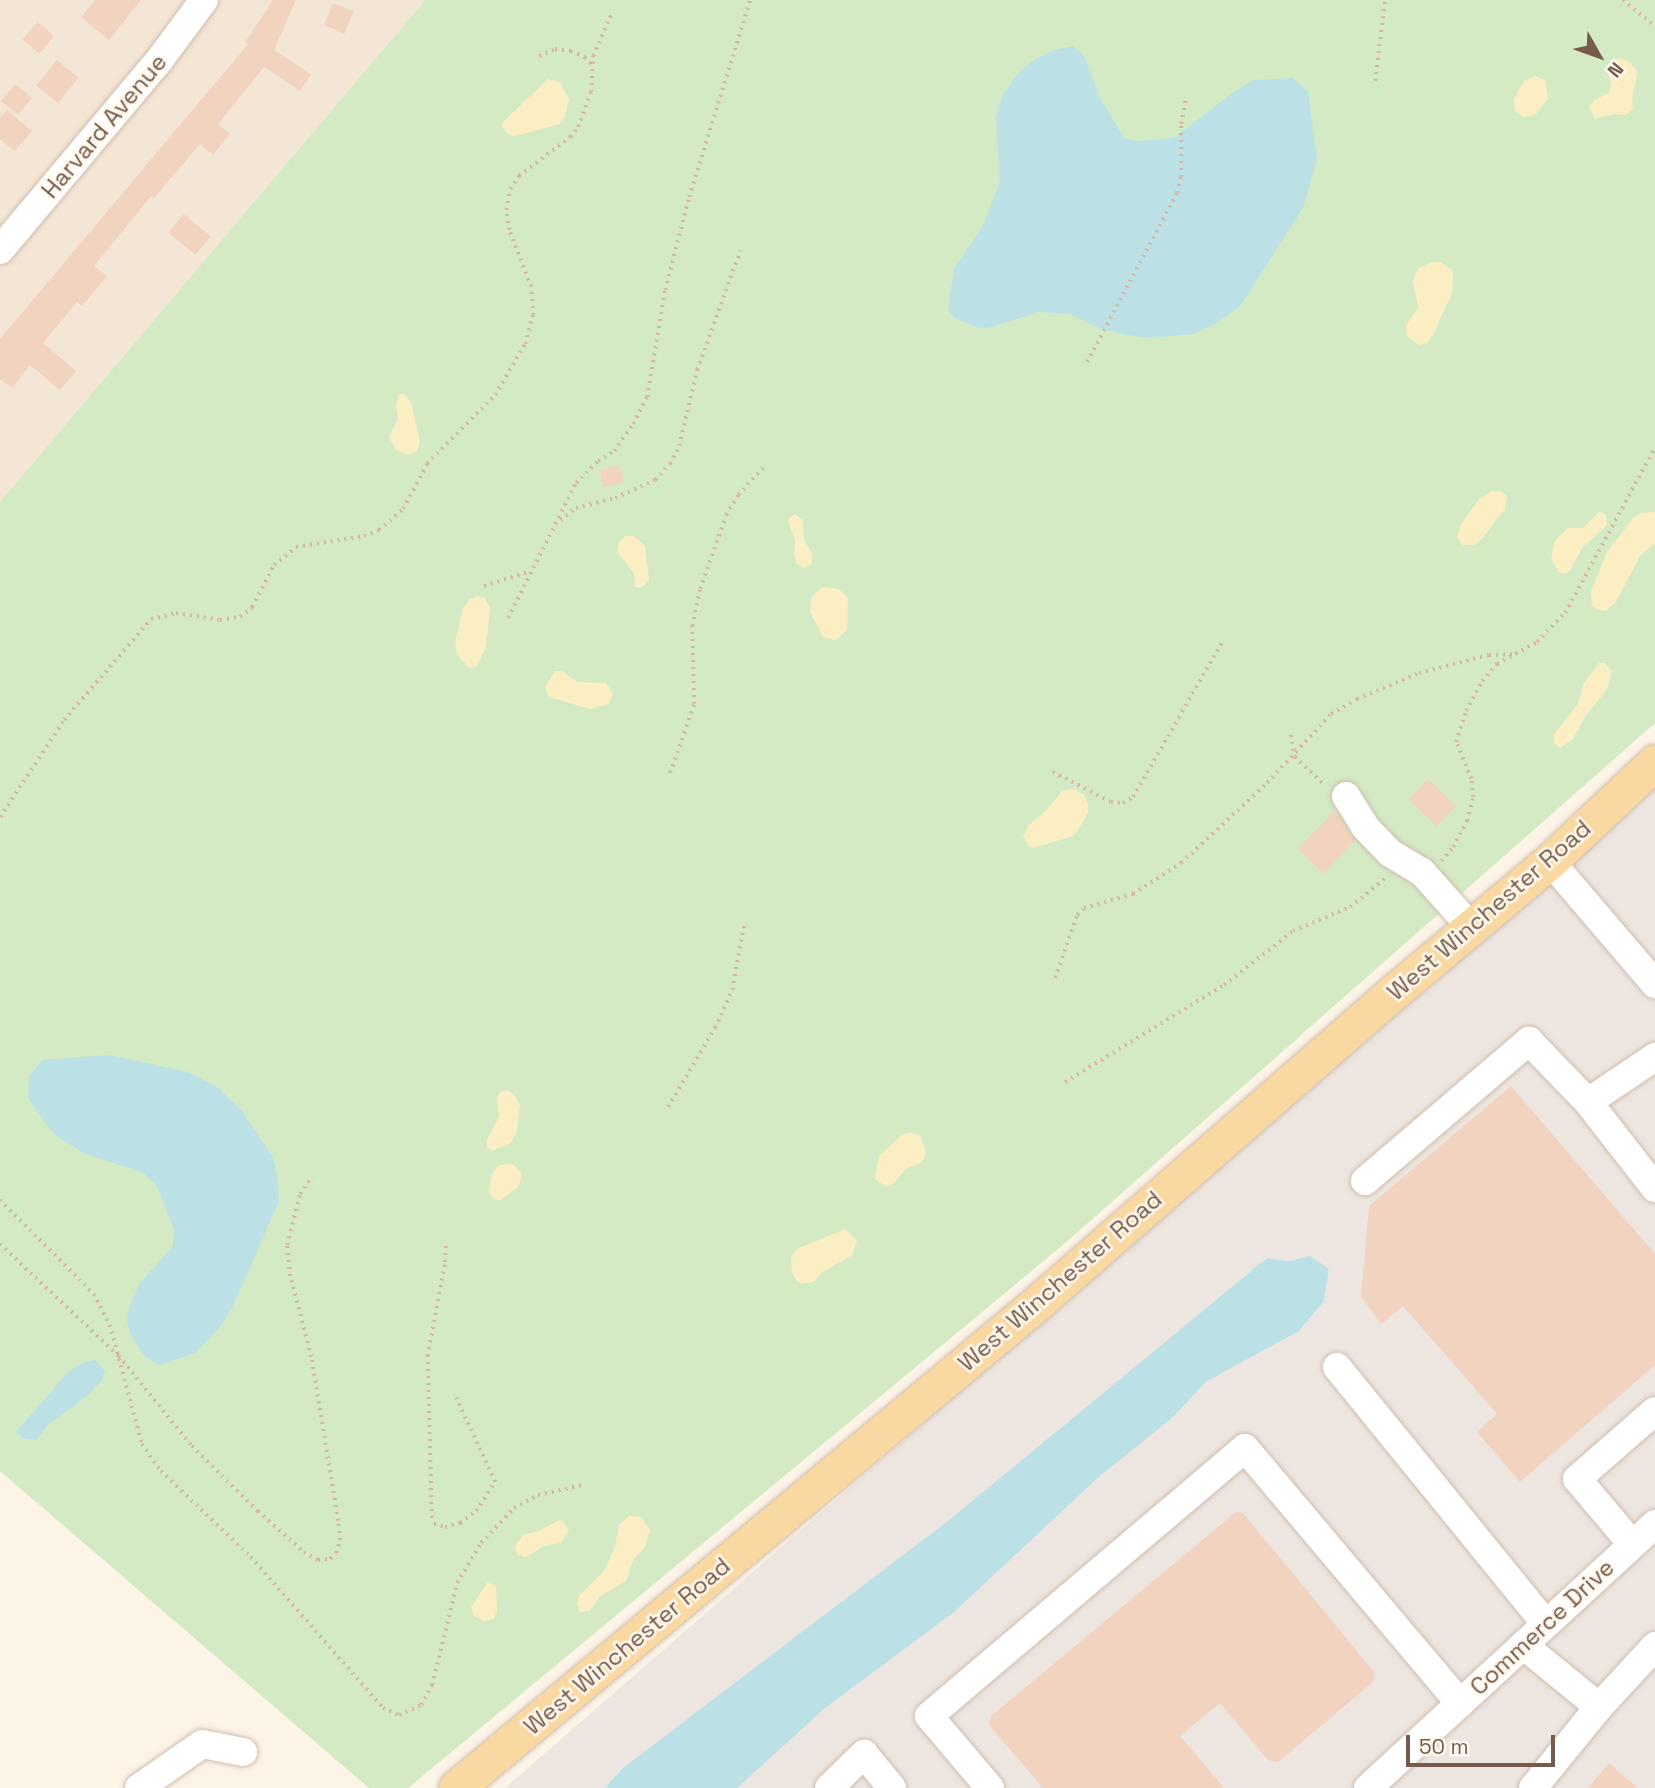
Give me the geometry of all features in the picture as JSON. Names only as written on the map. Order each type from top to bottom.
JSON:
[{"type":"main road","name":"West Winchester Road","points":[[456,1788],[1035,1304],[1550,861],[1655,762]]},
{"type":"street","name":"Harvard Avenue","points":[[0,250],[158,62],[204,0]]},
{"type":"street","points":[[1346,796],[1365,827],[1390,853],[1422,872],[1471,927]]},
{"type":"street","points":[[1550,861],[1655,984]]},
{"type":"street","points":[[1365,1181],[1529,1041],[1588,1102],[1655,1188]]},
{"type":"street","points":[[1588,1102],[1655,1057]]},
{"type":"street","points":[[1337,1367],[1546,1624]]},
{"type":"street","points":[[1632,1544],[1577,1479],[1655,1411]]},
{"type":"street","points":[[990,1788],[929,1716],[1245,1448],[1460,1703]]},
{"type":"street","name":"Commerce Drive","points":[[1368,1788],[1655,1524]]},
{"type":"street","points":[[1523,1645],[1599,1707]]},
{"type":"street","points":[[1533,1788],[1599,1707],[1655,1647]]},
{"type":"street","points":[[139,1788],[202,1744],[243,1752]]},
{"type":"street","points":[[829,1788],[864,1754],[892,1788]]},
{"type":"path","points":[[508,618],[576,483],[598,461],[614,451],[634,424],[647,397],[657,326],[685,211],[750,0]]},
{"type":"path","points":[[1375,80],[1385,0]]},
{"type":"path","points":[[1623,0],[1655,26]]},
{"type":"path","points":[[0,817],[64,720],[151,619],[176,613],[220,620],[240,617],[252,607],[274,565],[289,551],[296,547],[364,536],[379,530],[403,509],[427,464],[495,395],[525,344],[533,316],[531,287],[509,230],[506,210],[510,189],[519,176],[570,137],[578,127],[591,92],[593,65],[612,12]]},
{"type":"path","points":[[539,56],[555,49],[571,51],[585,57],[593,65]]},
{"type":"path","points":[[1087,362],[1177,193],[1181,177],[1181,124],[1186,98]]},
{"type":"path","points":[[556,523],[576,508],[615,498],[655,480],[670,464],[679,446],[697,369],[740,251]]},
{"type":"path","points":[[1065,1082],[1224,985],[1293,931],[1350,907],[1387,876],[1411,865],[1438,863],[1447,857],[1467,821],[1472,797],[1471,779],[1456,742],[1482,681],[1497,664],[1538,642],[1565,612],[1655,447]]},
{"type":"path","points":[[670,773],[694,704],[692,626],[700,589],[726,515],[738,495],[764,467]]},
{"type":"path","points":[[484,586],[516,578],[531,570]]},
{"type":"path","points":[[1053,772],[1111,802],[1123,803],[1133,797],[1224,639]]},
{"type":"path","points":[[1055,978],[1077,915],[1084,908],[1133,894],[1171,871],[1244,806],[1331,714],[1357,699],[1419,673],[1454,663],[1515,653]]},
{"type":"path","points":[[1291,736],[1295,753],[1317,780],[1346,796]]},
{"type":"path","points":[[667,1107],[715,1028],[732,990],[744,924]]},
{"type":"path","points":[[0,1244],[119,1356],[192,1446],[258,1511],[304,1552],[318,1560],[330,1559],[336,1553],[340,1541],[338,1521],[311,1356],[290,1276],[287,1245],[300,1194],[312,1177]]},
{"type":"path","points":[[0,1200],[94,1294],[110,1325],[142,1444],[161,1471],[251,1557],[383,1708],[399,1715],[421,1705],[432,1685],[457,1583],[481,1543],[514,1508],[538,1495],[582,1485]]},
{"type":"path","points":[[446,1245],[445,1265],[428,1355],[432,1516],[434,1524],[445,1527],[460,1523],[476,1511],[495,1482],[456,1398]]},
{"type":"shaded area","points":[[0,0],[425,0],[0,502]]},
{"type":"shaded area","points":[[1655,786],[1655,1788],[505,1788]]},
{"type":"green space","points":[[425,0],[1655,0],[1655,723],[1064,1244],[408,1788],[369,1788],[0,1471],[0,502]]},
{"type":"sand","points":[[1619,58],[1628,61],[1638,72],[1632,96],[1633,109],[1626,115],[1613,114],[1595,119],[1589,107],[1594,100],[1609,93],[1611,86],[1608,69],[1611,62]]},
{"type":"sand","points":[[1535,76],[1546,81],[1548,99],[1535,115],[1523,117],[1515,111],[1514,99],[1524,81]]},
{"type":"sand","points":[[548,79],[560,82],[569,99],[565,116],[559,124],[511,136],[502,127],[503,122]]},
{"type":"sand","points":[[1433,262],[1441,262],[1453,271],[1452,293],[1428,343],[1419,345],[1407,336],[1406,325],[1418,308],[1413,282],[1419,268]]},
{"type":"sand","points":[[399,394],[404,394],[411,402],[420,442],[417,451],[408,455],[396,450],[389,437],[398,419],[396,405]]},
{"type":"sand","points":[[1492,491],[1501,491],[1507,496],[1505,509],[1481,540],[1474,545],[1463,545],[1457,537],[1461,524],[1479,499]]},
{"type":"sand","points":[[1600,511],[1606,515],[1607,525],[1582,548],[1570,571],[1564,574],[1558,572],[1551,558],[1555,541],[1567,528],[1583,528]]},
{"type":"sand","points":[[1655,512],[1655,543],[1640,556],[1616,602],[1606,611],[1596,609],[1592,606],[1591,592],[1606,554],[1633,518],[1640,513]]},
{"type":"sand","points":[[794,514],[803,520],[804,540],[812,553],[812,564],[804,568],[796,563],[794,555],[795,540],[788,520]]},
{"type":"sand","points":[[625,536],[634,536],[645,546],[649,580],[641,588],[635,587],[634,574],[617,551],[619,542]]},
{"type":"sand","points":[[822,587],[839,589],[848,598],[847,630],[836,640],[823,637],[810,612],[811,598]]},
{"type":"sand","points":[[478,596],[485,598],[490,608],[486,647],[477,666],[469,668],[457,654],[455,643],[463,608],[469,600]]},
{"type":"sand","points":[[1599,663],[1605,663],[1612,672],[1607,689],[1584,718],[1573,739],[1560,748],[1554,743],[1554,734],[1577,705],[1584,683]]},
{"type":"sand","points":[[555,671],[562,671],[577,682],[606,683],[613,693],[609,704],[590,709],[549,697],[545,687]]},
{"type":"sand","points":[[1073,789],[1084,795],[1088,804],[1088,813],[1078,830],[1073,836],[1033,848],[1029,846],[1023,837],[1028,826],[1046,811],[1062,791]]},
{"type":"sand","points":[[506,1090],[513,1094],[520,1105],[517,1131],[511,1143],[492,1151],[487,1147],[487,1139],[499,1117],[497,1097],[500,1092]]},
{"type":"sand","points":[[902,1135],[920,1135],[926,1153],[922,1162],[906,1169],[893,1184],[886,1187],[875,1179],[879,1156]]},
{"type":"sand","points":[[513,1164],[522,1174],[519,1186],[501,1200],[494,1199],[488,1191],[493,1172],[499,1165]]},
{"type":"sand","points":[[845,1229],[857,1240],[852,1256],[822,1272],[814,1282],[801,1284],[796,1280],[792,1273],[791,1256],[797,1249]]},
{"type":"sand","points":[[629,1516],[641,1517],[650,1530],[645,1547],[634,1559],[626,1581],[600,1596],[590,1611],[580,1612],[577,1603],[579,1596],[604,1571],[615,1547],[619,1525]]},
{"type":"sand","points":[[561,1519],[569,1530],[561,1543],[544,1546],[526,1557],[517,1555],[515,1546],[523,1535],[541,1530]]},
{"type":"sand","points":[[488,1582],[496,1586],[497,1610],[494,1619],[484,1621],[474,1616],[471,1607]]},
{"type":"water","points":[[1073,46],[1084,56],[1101,100],[1125,139],[1139,141],[1174,138],[1235,91],[1254,80],[1293,78],[1308,91],[1317,159],[1304,206],[1241,305],[1218,322],[1193,334],[1153,338],[1126,335],[1099,328],[1070,314],[1039,312],[988,328],[976,327],[955,318],[948,310],[954,269],[983,225],[1000,182],[996,116],[1003,94],[1019,72],[1037,58]]},
{"type":"water","points":[[109,1055],[188,1072],[217,1087],[241,1110],[273,1157],[277,1174],[279,1201],[232,1308],[220,1327],[195,1353],[160,1365],[145,1357],[127,1323],[128,1311],[139,1284],[173,1246],[174,1229],[157,1186],[142,1172],[85,1154],[54,1134],[28,1098],[29,1077],[42,1060]]},
{"type":"water","points":[[1310,1256],[1329,1269],[1324,1301],[1299,1331],[1207,1381],[1172,1418],[1101,1475],[954,1612],[825,1708],[737,1788],[605,1788],[623,1768],[948,1521],[1267,1258],[1289,1261]]},
{"type":"water","points":[[95,1360],[105,1371],[102,1380],[87,1396],[48,1425],[36,1440],[25,1439],[16,1432],[68,1372],[82,1363]]},
{"type":"building","points":[[95,0],[141,0],[109,40],[81,17]]},
{"type":"building","points":[[273,0],[296,0],[274,50],[311,74],[300,91],[264,67],[218,124],[230,134],[213,155],[200,144],[154,198],[151,196],[94,266],[107,276],[82,306],[77,302],[43,343],[76,371],[60,390],[30,365],[12,388],[0,379],[0,339],[248,44],[245,42]]},
{"type":"building","points":[[333,3],[353,11],[344,33],[324,25]]},
{"type":"building","points":[[37,22],[54,36],[40,54],[23,40]]},
{"type":"building","points":[[57,60],[79,78],[58,103],[36,86]]},
{"type":"building","points":[[15,84],[32,98],[18,115],[1,101]]},
{"type":"building","points":[[7,110],[32,131],[15,151],[0,139],[0,118]]},
{"type":"building","points":[[184,214],[211,236],[195,255],[169,232]]},
{"type":"building","points":[[620,465],[624,483],[604,487],[600,470]]},
{"type":"building","points":[[1428,779],[1456,806],[1437,826],[1409,799]]},
{"type":"building","points":[[1334,811],[1355,840],[1324,874],[1298,849]]},
{"type":"building","points":[[1511,1086],[1655,1254],[1655,1365],[1520,1482],[1477,1432],[1497,1414],[1403,1306],[1381,1324],[1361,1297],[1369,1206]]},
{"type":"building","points":[[1236,1512],[1243,1513],[1375,1673],[1373,1682],[1278,1762],[1268,1760],[1220,1703],[1180,1736],[1224,1788],[1043,1788],[989,1725],[991,1716]]},
{"type":"building","points":[[1609,1763],[1638,1788],[1588,1788]]}]
